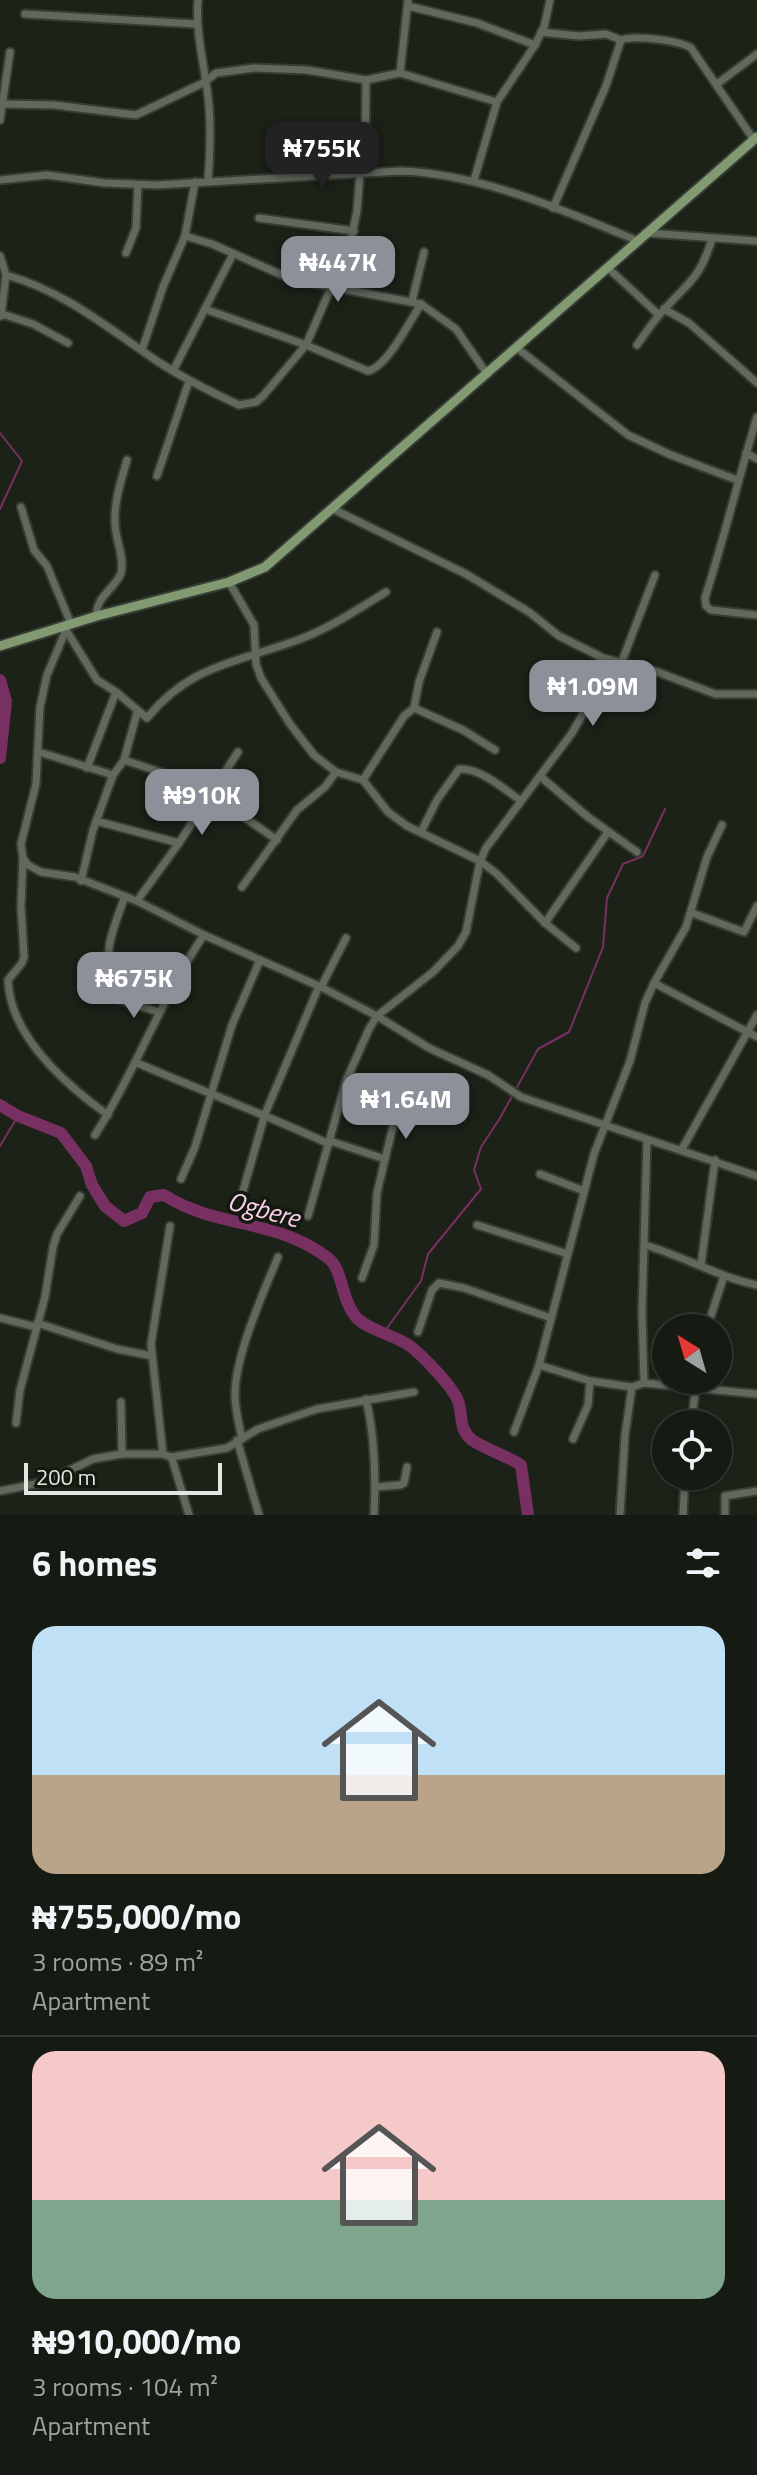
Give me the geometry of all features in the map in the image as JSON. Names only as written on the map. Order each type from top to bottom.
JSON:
[{"type":"main road","points":[[5,644],[97,616],[229,582],[265,567],[756,138]]},
{"type":"street","points":[[198,0],[196,24],[210,145],[208,181]]},
{"type":"street","points":[[474,180],[497,102],[535,45],[550,0]]},
{"type":"street","points":[[400,73],[408,3],[477,23],[535,45]]},
{"type":"street","points":[[25,14],[196,24]]},
{"type":"street","points":[[541,32],[579,36],[606,34],[621,40],[631,36],[685,45],[691,48],[756,138]]},
{"type":"street","points":[[553,208],[606,86],[621,40]]},
{"type":"street","points":[[0,120],[10,52]]},
{"type":"street","points":[[717,84],[757,54]]},
{"type":"street","points":[[3,104],[54,105],[136,115],[205,82],[216,73],[254,68],[307,70],[366,80],[400,73],[497,102]]},
{"type":"street","points":[[6,275],[34,283],[63,298],[189,381],[239,405],[248,405],[263,396],[306,345],[341,267],[354,231],[363,173],[366,80]]},
{"type":"street","points":[[0,180],[47,175],[138,185],[434,172],[474,180],[638,241]]},
{"type":"street","points":[[142,350],[163,287],[185,236],[195,182]]},
{"type":"street","points":[[126,253],[136,228],[138,185]]},
{"type":"street","points":[[259,218],[354,231]]},
{"type":"street","points":[[648,233],[757,241]]},
{"type":"street","points":[[185,236],[212,244],[291,279],[421,304],[456,329],[487,374]]},
{"type":"street","points":[[637,345],[661,312],[693,281],[703,266],[712,239]]},
{"type":"street","points":[[412,301],[424,252]]},
{"type":"street","points":[[173,371],[233,254]]},
{"type":"street","points":[[0,256],[6,275],[1,316],[33,324],[68,343]]},
{"type":"street","points":[[608,268],[661,312],[689,323],[757,383]]},
{"type":"street","points":[[205,309],[368,371],[375,369],[421,304]]},
{"type":"street","points":[[517,348],[628,435],[737,480]]},
{"type":"street","points":[[157,476],[189,381]]},
{"type":"street","points":[[757,417],[705,598],[706,606],[711,610],[757,615]]},
{"type":"street","points":[[746,453],[757,459]]},
{"type":"street","points":[[97,616],[98,604],[121,574],[114,519],[127,460]]},
{"type":"street","points":[[21,507],[34,550],[47,566],[67,627],[97,680],[147,718],[162,699],[196,675],[293,642],[334,623],[386,592]]},
{"type":"street","points":[[333,509],[466,574],[529,612],[559,636],[611,660],[622,661],[715,694],[757,694]]},
{"type":"street","points":[[622,661],[655,575]]},
{"type":"street","points":[[229,582],[254,625],[256,664],[261,678],[314,755],[336,772],[363,780],[388,812],[407,826],[480,861],[576,948]]},
{"type":"street","points":[[67,627],[44,684],[38,719],[36,784],[21,844],[24,957],[8,980],[13,1005],[44,1058],[76,1093],[108,1115]]},
{"type":"street","points":[[363,780],[404,716],[414,708],[419,682],[437,632]]},
{"type":"street","points":[[308,1216],[346,1081],[377,1016],[433,972],[458,946],[466,932],[480,861],[495,834],[541,777],[587,707],[611,660]]},
{"type":"street","points":[[87,768],[116,692]]},
{"type":"street","points":[[414,708],[463,730],[495,750]]},
{"type":"street","points":[[81,881],[96,821],[113,775],[124,760],[137,713]]},
{"type":"street","points":[[39,752],[113,775]]},
{"type":"street","points":[[137,901],[238,752]]},
{"type":"street","points":[[124,760],[214,790],[241,815],[277,840]]},
{"type":"street","points":[[421,832],[437,800],[459,769],[470,770],[488,779],[521,801]]},
{"type":"street","points":[[242,887],[297,810],[325,787],[336,772]]},
{"type":"street","points":[[541,777],[637,852]]},
{"type":"street","points":[[96,821],[179,843]]},
{"type":"street","points":[[514,1432],[539,1365],[584,1191],[604,1127],[630,1061],[645,1003],[692,913],[694,896],[707,857],[722,825]]},
{"type":"street","points":[[545,923],[608,832]]},
{"type":"street","points":[[23,858],[35,870],[75,877],[125,896],[320,987],[377,1016],[429,1048],[488,1075],[521,1097],[757,1176]]},
{"type":"street","points":[[125,896],[112,933],[109,954],[115,964],[126,967]]},
{"type":"street","points":[[692,913],[744,932],[757,906]]},
{"type":"street","points":[[95,1135],[182,968],[204,935]]},
{"type":"street","points":[[243,1191],[265,1114],[320,987],[346,938]]},
{"type":"street","points":[[181,1179],[212,1095],[225,1043],[260,960]]},
{"type":"street","points":[[654,983],[757,1037]]},
{"type":"street","points":[[117,999],[159,1012]]},
{"type":"street","points":[[682,1149],[757,1015]]},
{"type":"street","points":[[135,1062],[330,1142],[385,1159]]},
{"type":"street","points":[[362,1278],[374,1245],[377,1193],[396,1114]]},
{"type":"street","points":[[644,1383],[642,1312],[647,1140]]},
{"type":"street","points":[[701,1265],[715,1160]]},
{"type":"street","points":[[540,1174],[584,1191]]},
{"type":"street","points":[[16,1423],[20,1390],[47,1289],[53,1247],[57,1234],[80,1196]]},
{"type":"street","points":[[477,1225],[568,1254]]},
{"type":"street","points":[[170,1226],[151,1330],[152,1356],[167,1456],[189,1515]]},
{"type":"street","points":[[645,1245],[724,1276],[757,1285]]},
{"type":"street","points":[[259,1515],[240,1440],[235,1381],[259,1304],[278,1257]]},
{"type":"street","points":[[712,1314],[724,1276]]},
{"type":"street","points":[[418,1332],[432,1290],[439,1283],[464,1288],[551,1318]]},
{"type":"street","points":[[0,1318],[152,1356]]},
{"type":"street","points":[[539,1365],[590,1381],[632,1387],[652,1383]]},
{"type":"street","points":[[573,1439],[588,1405],[590,1381]]},
{"type":"street","points":[[620,1515],[625,1435],[632,1387]]},
{"type":"street","points":[[732,1390],[757,1394]]},
{"type":"street","points":[[0,1491],[45,1482],[93,1459],[122,1454],[167,1456],[227,1448],[258,1429],[317,1409],[414,1392]]},
{"type":"street","points":[[366,1399],[374,1449],[374,1515]]},
{"type":"street","points":[[121,1402],[122,1454]]},
{"type":"street","points":[[376,1487],[404,1483],[407,1467]]},
{"type":"street","points":[[683,1515],[684,1490]]},
{"type":"street","points":[[725,1515],[725,1496],[757,1491]]},
{"type":"waterway","points":[[0,433],[22,461],[0,509]]},
{"type":"waterway","name":"Ogbere","points":[[0,680],[6,701],[0,758]]},
{"type":"waterway","points":[[385,1331],[421,1281],[428,1254],[481,1189],[474,1170],[481,1147],[538,1049],[569,1032],[603,947],[607,898],[623,864],[643,856],[665,809]]},
{"type":"waterway","name":"Ogbere","points":[[0,1105],[18,1116],[61,1133],[86,1166],[92,1185],[105,1206],[124,1221],[142,1213],[150,1197],[164,1195],[205,1214],[288,1236],[328,1258],[337,1269],[347,1302],[356,1317],[415,1350],[455,1395],[468,1436],[521,1465],[528,1515]]},
{"type":"waterway","points":[[0,1146],[18,1116]]}]
